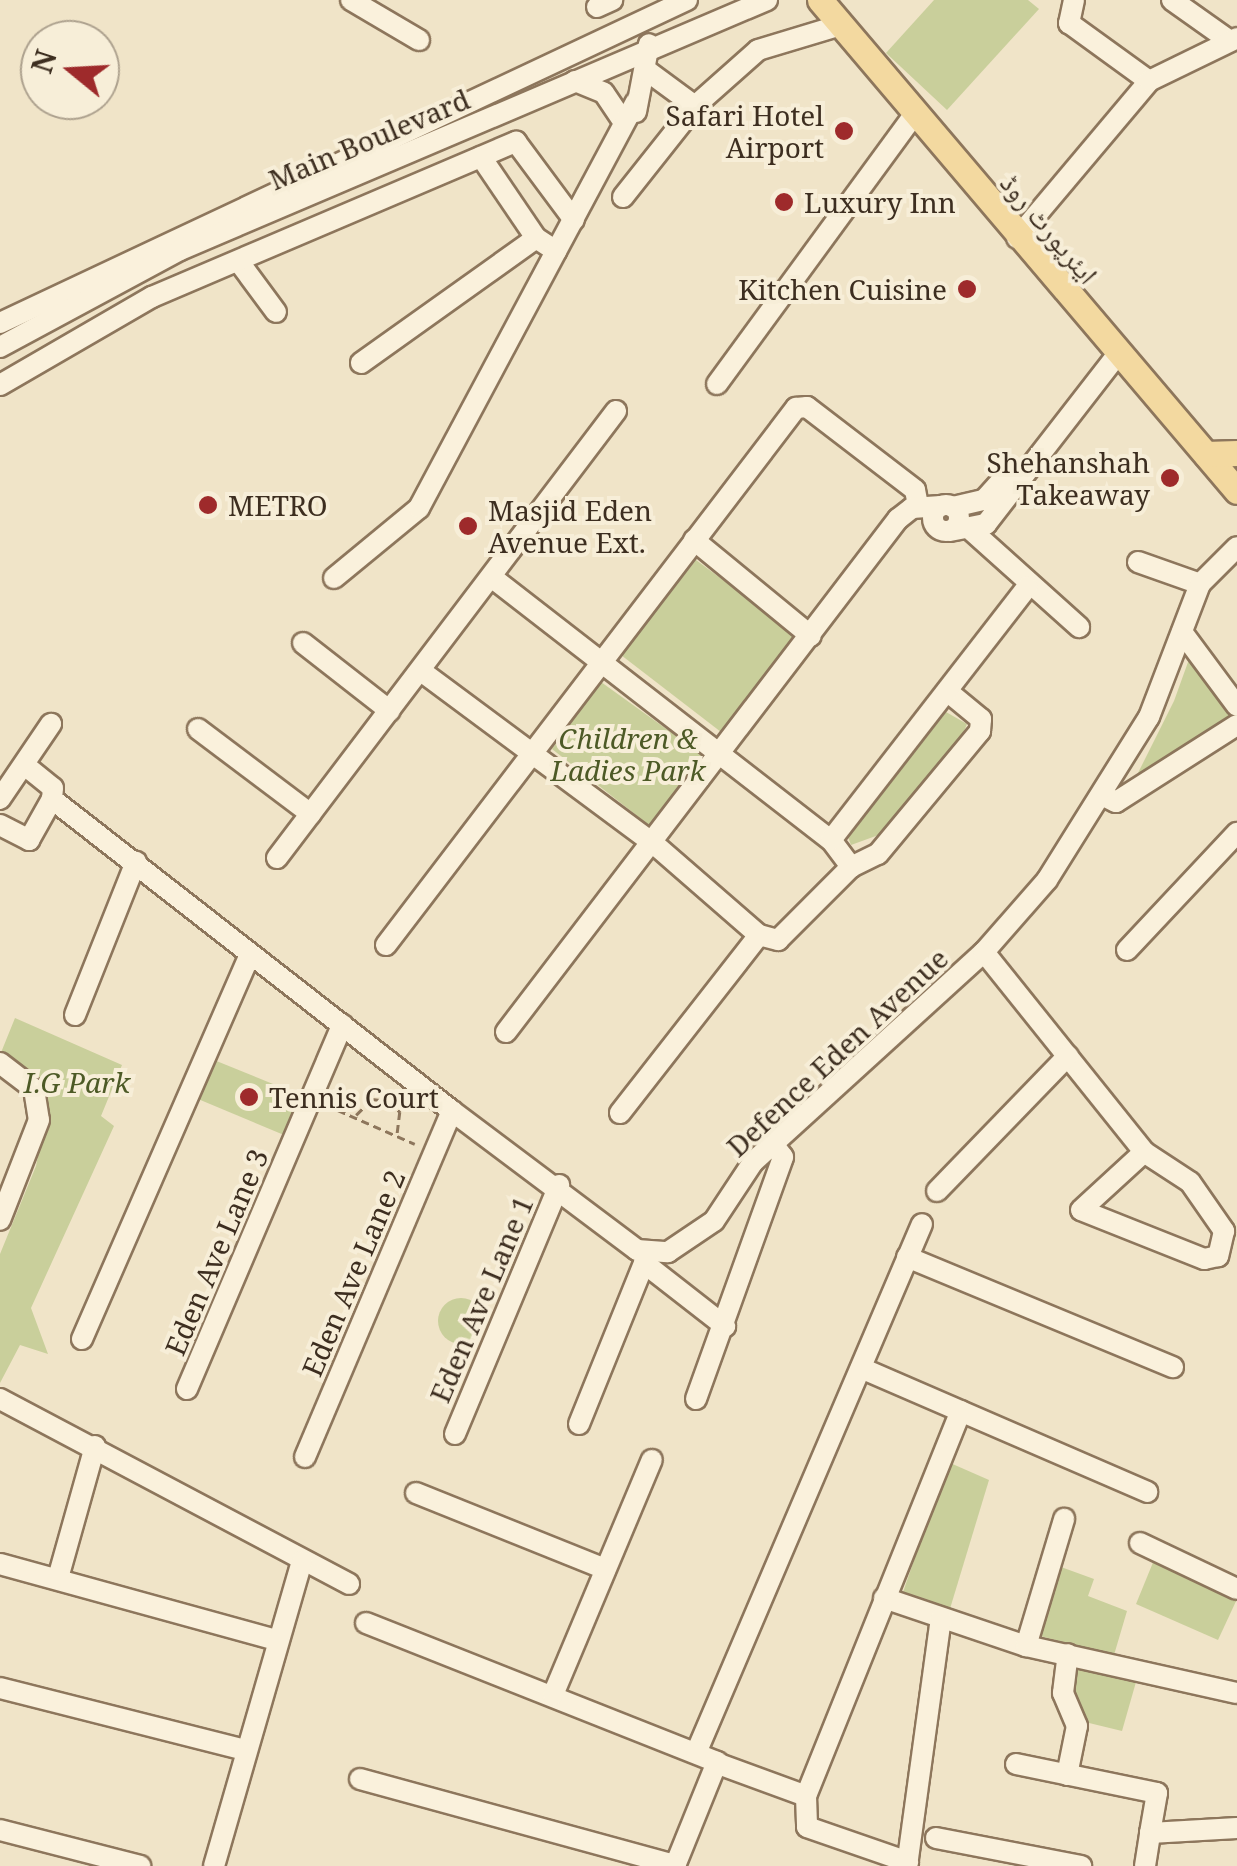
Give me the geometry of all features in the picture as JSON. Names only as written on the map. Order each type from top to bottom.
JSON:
[{"type":"main road","name":"ایئرپورٹ روڈ","points":[[820,0],[1017,238],[1237,491]]},
{"type":"main road","points":[[1206,454],[1237,453]]},
{"type":"street","points":[[351,0],[419,40]]},
{"type":"street","name":"Main Boulevard","points":[[0,323],[339,156],[645,25],[687,0]]},
{"type":"street","name":"Main Boulevard","points":[[0,347],[180,250],[575,81],[649,62],[767,0]]},
{"type":"street","points":[[1074,0],[1068,24],[1149,80]]},
{"type":"street","points":[[1172,0],[1232,39]]},
{"type":"street","points":[[623,197],[695,106],[758,50],[840,24]]},
{"type":"street","points":[[629,110],[649,62],[645,25]]},
{"type":"street","points":[[1017,238],[1149,80],[1232,39]]},
{"type":"street","points":[[649,62],[695,106]]},
{"type":"street","points":[[334,578],[410,522],[556,251],[636,119],[604,93],[575,81]]},
{"type":"street","points":[[717,384],[915,112]]},
{"type":"street","points":[[0,385],[152,297],[516,142],[574,220]]},
{"type":"street","points":[[480,157],[536,238],[556,251]]},
{"type":"street","points":[[360,363],[536,238]]},
{"type":"street","points":[[239,262],[276,312]]},
{"type":"street","points":[[506,1032],[888,532],[918,506],[947,506],[992,494],[1114,349]]},
{"type":"street","points":[[954,530],[1114,349]]},
{"type":"street","points":[[386,945],[530,750],[800,405],[914,490],[918,506]]},
{"type":"street","points":[[276,858],[494,579],[616,411]]},
{"type":"street","points":[[947,506],[960,520],[954,530]]},
{"type":"street","points":[[888,532],[954,530],[1078,627]]},
{"type":"street","points":[[694,540],[811,636]]},
{"type":"street","name":"Defence Eden Avenue","points":[[646,1258],[703,1232],[772,1143],[984,952],[1106,797],[1200,584],[1237,547]]},
{"type":"street","points":[[1138,562],[1200,584]]},
{"type":"street","points":[[494,579],[831,840],[851,867]]},
{"type":"street","points":[[831,840],[1027,587]]},
{"type":"street","points":[[1182,632],[1237,706]]},
{"type":"street","points":[[303,643],[390,712]]},
{"type":"street","points":[[421,671],[653,842],[759,935],[785,939],[851,867],[878,854],[980,731],[980,719],[948,691]]},
{"type":"street","points":[[0,799],[27,767],[51,724]]},
{"type":"street","points":[[1106,797],[1116,802],[1237,725]]},
{"type":"street","points":[[198,729],[311,814]]},
{"type":"street","points":[[0,825],[30,840],[52,799],[53,788],[27,767]]},
{"type":"street","points":[[52,799],[452,1112],[559,1185],[726,1326]]},
{"type":"street","points":[[1127,950],[1237,833]]},
{"type":"street","points":[[76,1015],[136,862]]},
{"type":"street","points":[[620,1113],[759,935]]},
{"type":"street","points":[[984,952],[1144,1152],[1190,1182],[1224,1231],[1218,1256],[1204,1259],[1082,1210],[1144,1152]]},
{"type":"street","points":[[82,1340],[250,955]]},
{"type":"street","name":"Eden Ave Lane 3","points":[[187,1390],[342,1025]]},
{"type":"street","points":[[937,1191],[1068,1056]]},
{"type":"street","points":[[0,1063],[34,1089],[39,1120],[0,1220]]},
{"type":"street","name":"Eden Ave Lane 2","points":[[305,1457],[452,1112]]},
{"type":"street","points":[[696,1398],[726,1326],[783,1157],[772,1143]]},
{"type":"street","name":"Eden Ave Lane 1","points":[[455,1434],[559,1185]]},
{"type":"street","points":[[696,1754],[922,1224]]},
{"type":"street","points":[[906,1257],[1173,1368]]},
{"type":"street","points":[[579,1424],[646,1258]]},
{"type":"street","points":[[860,1368],[1148,1492]]},
{"type":"street","points":[[0,1398],[349,1584]]},
{"type":"street","points":[[942,1618],[907,1864],[807,1827],[806,1796],[962,1411]]},
{"type":"street","points":[[58,1578],[95,1446]]},
{"type":"street","points":[[553,1695],[652,1460]]},
{"type":"street","points":[[416,1493],[606,1569]]},
{"type":"street","points":[[1026,1646],[1064,1520]]},
{"type":"street","points":[[1140,1543],[1237,1590]]},
{"type":"street","points":[[214,1866],[276,1640],[302,1561]]},
{"type":"street","points":[[0,1564],[276,1640]]},
{"type":"street","points":[[884,1598],[1026,1646],[1237,1694]]},
{"type":"street","points":[[366,1623],[806,1796]]},
{"type":"street","points":[[1068,1654],[1063,1694],[1077,1726],[1068,1775]]},
{"type":"street","points":[[0,1688],[245,1750]]},
{"type":"street","points":[[360,1779],[675,1866],[716,1763]]},
{"type":"street","points":[[1016,1764],[1157,1793],[1145,1866]]},
{"type":"street","points":[[1150,1834],[1237,1828]]},
{"type":"street","points":[[0,1830],[140,1866]]},
{"type":"street","points":[[936,1838],[1082,1866]]},
{"type":"street","points":[[50,1866],[56,1845]]},
{"type":"path","points":[[311,1099],[420,1146]]},
{"type":"path","points":[[356,1116],[364,1102],[389,1100],[400,1112],[397,1135]]},
{"type":"green space","points":[[934,0],[1028,0],[1039,9],[947,110],[886,53]]},
{"type":"green space","points":[[696,560],[797,635],[721,732],[621,655]]},
{"type":"green space","points":[[1192,651],[1236,716],[1134,781],[1174,701]]},
{"type":"green space","name":"Children & Ladies Park","points":[[601,682],[704,756],[650,826],[552,749]]},
{"type":"green space","points":[[946,712],[967,724],[959,743],[884,833],[851,845],[848,837]]},
{"type":"green space","name":"I.G Park","points":[[15,1018],[122,1065],[101,1116],[114,1126],[31,1308],[48,1354],[20,1345],[0,1383],[0,1254],[36,1166],[48,1102],[0,1055]]},
{"type":"green space","name":"Tennis Court","points":[[214,1060],[300,1095],[284,1135],[198,1099]]},
{"type":"green space","points":[[461,1298],[477,1305],[484,1321],[477,1337],[461,1344],[445,1337],[438,1321],[445,1305]]},
{"type":"green space","points":[[948,1462],[989,1480],[949,1612],[902,1595]]},
{"type":"green space","points":[[1154,1560],[1237,1599],[1218,1640],[1136,1604]]},
{"type":"green space","points":[[1061,1567],[1094,1579],[1088,1596],[1127,1611],[1114,1655],[1040,1636]]},
{"type":"green space","points":[[1077,1666],[1136,1682],[1122,1731],[1085,1722],[1070,1690]]},
{"type":"place","name":"Safari Hotel Airport","points":[[844,131]]},
{"type":"place","name":"Luxury Inn","points":[[784,202]]},
{"type":"place","name":"Kitchen Cuisine","points":[[967,289]]},
{"type":"place","name":"Shehanshah Takeaway","points":[[1170,478]]},
{"type":"place","name":"METRO","points":[[208,505]]},
{"type":"place","name":"Masjid Eden Avenue Ext.","points":[[468,526]]},
{"type":"place","name":"Tennis Court","points":[[249,1097]]}]
